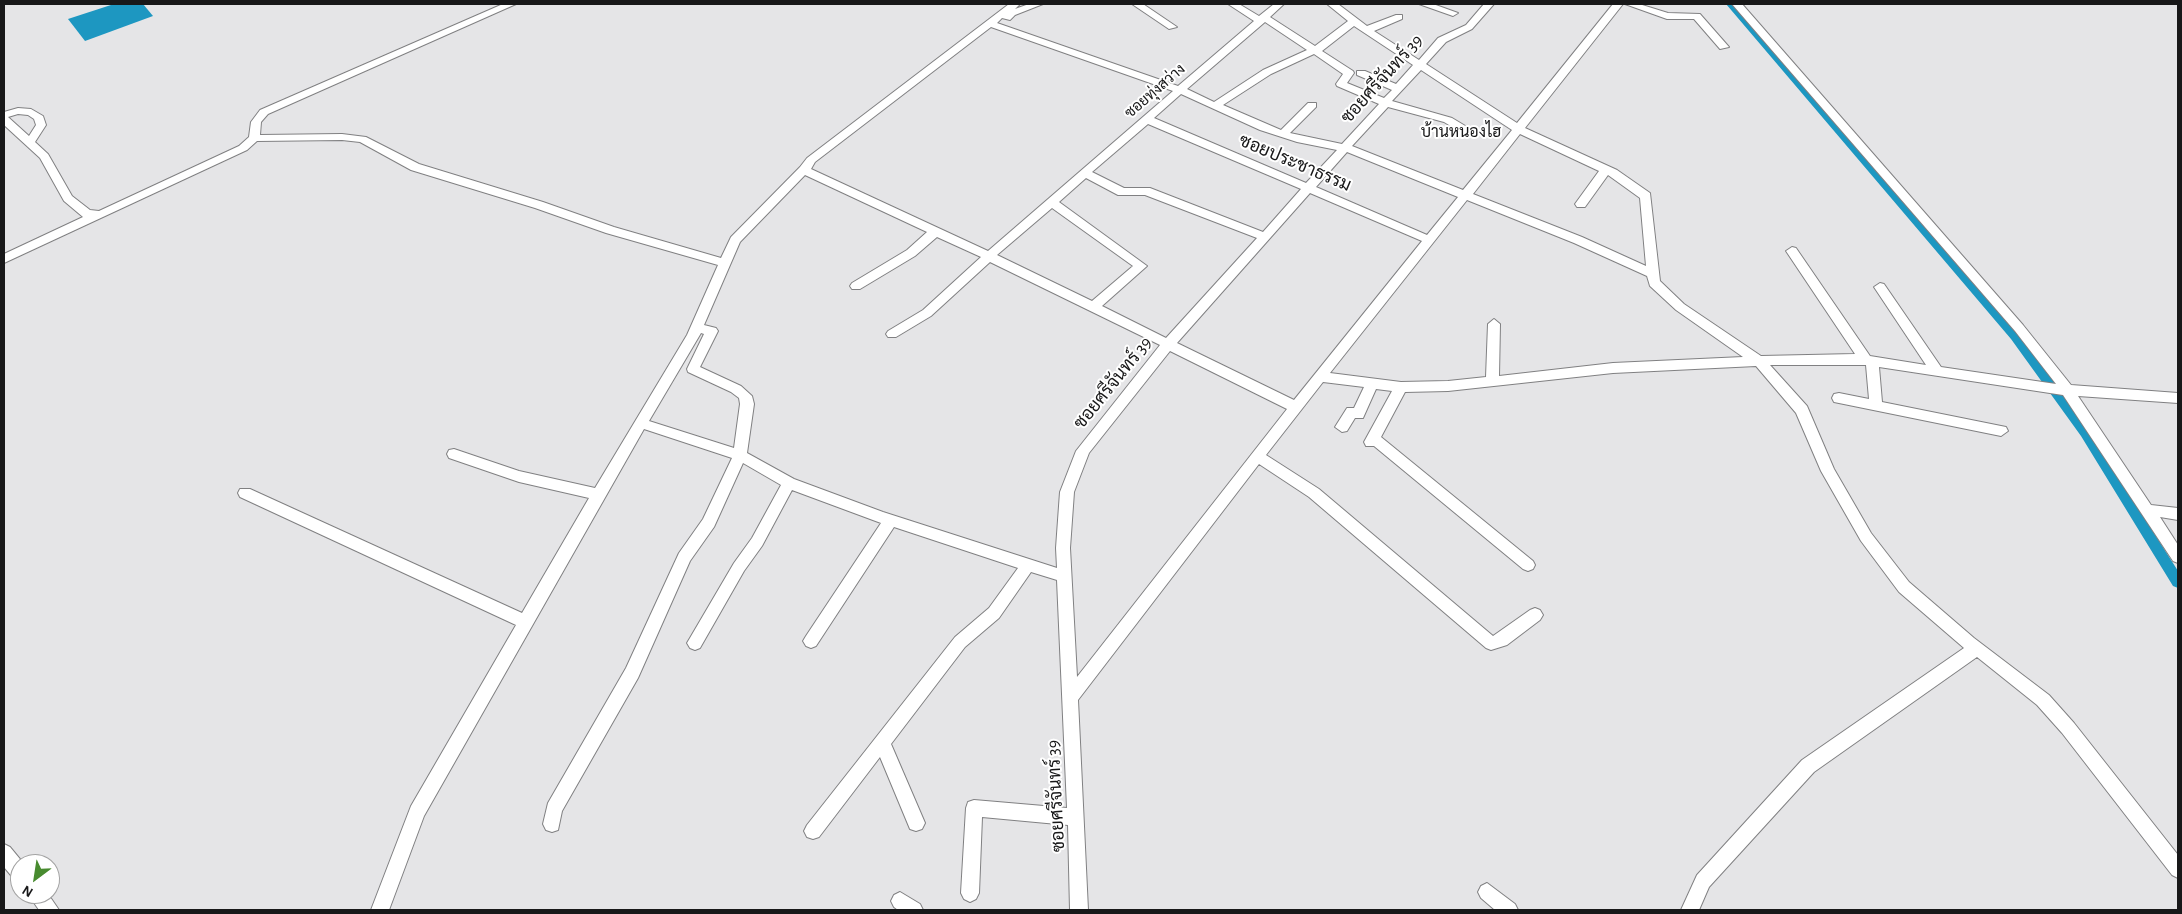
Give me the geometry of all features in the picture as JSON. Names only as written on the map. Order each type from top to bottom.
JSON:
[{"type":"street","points":[[4,259],[243,148],[254,138],[256,122],[264,112],[511,4]]},
{"type":"street","points":[[993,25],[1015,4]]},
{"type":"street","points":[[380,910],[417,812],[696,327],[735,240],[804,170],[810,160],[993,25],[1012,13],[1038,4]]},
{"type":"street","points":[[1137,4],[1172,27]]},
{"type":"street","points":[[1233,4],[1263,19],[1349,73],[1341,84],[1386,103],[1448,120],[1464,129]]},
{"type":"street","name":"ซอยทุ่งสว่าง","points":[[892,334],[927,313],[989,256],[1279,4]]},
{"type":"street","points":[[1332,4],[1366,30],[1421,64],[1518,129],[1606,170],[1646,196],[1654,283],[1680,307],[1760,362],[1802,410],[1828,470],[1866,536],[1904,587],[1976,648],[1808,766],[1703,881],[1690,910]]},
{"type":"street","points":[[1424,4],[1453,13]]},
{"type":"street","name":"ซอยศรีจันทร์ 39","points":[[1078,910],[1076,818],[1063,576],[1067,492],[1083,451],[1168,344],[1442,40],[1469,27],[1489,4]]},
{"type":"street","points":[[1070,697],[1296,406],[1618,4]]},
{"type":"street","points":[[1630,4],[1667,16],[1697,16],[1724,47]]},
{"type":"street","points":[[1737,4],[2019,328],[2148,510],[2178,557]]},
{"type":"street","points":[[1366,30],[1399,17]]},
{"type":"street","points":[[1215,106],[1267,72],[1313,51],[1354,21]]},
{"type":"street","points":[[993,25],[1180,90],[1264,128],[1297,139],[1346,148],[1578,240],[1653,274]]},
{"type":"street","points":[[1362,73],[1399,89]]},
{"type":"street","points":[[1283,134],[1312,105]]},
{"type":"street","points":[[4,115],[18,111],[31,112],[39,118],[41,125],[30,142]]},
{"type":"street","points":[[4,119],[44,156],[68,198],[87,214],[97,215]]},
{"type":"street","name":"ซอยประชาธรรม","points":[[1146,119],[1429,240]]},
{"type":"street","points":[[254,138],[342,137],[362,139],[415,167],[539,205],[610,230],[724,263]]},
{"type":"street","points":[[804,170],[989,256],[1296,406]]},
{"type":"street","points":[[1580,204],[1606,170]]},
{"type":"street","points":[[1085,173],[1122,192],[1146,192],[1265,237]]},
{"type":"street","points":[[1052,202],[1141,266],[1093,307]]},
{"type":"street","points":[[856,286],[911,252],[936,231]]},
{"type":"street","points":[[1792,252],[1869,361],[1876,406]]},
{"type":"street","points":[[1880,287],[1936,370]]},
{"type":"street","points":[[1492,381],[1494,324]]},
{"type":"street","points":[[552,824],[554,809],[632,673],[684,557],[708,523],[740,455],[747,404],[745,396],[736,389],[693,368],[712,332],[696,327]]},
{"type":"street","points":[[1320,376],[1401,387],[1448,386],[1613,368],[1800,359],[1869,361],[2042,388],[2178,398]]},
{"type":"street","points":[[1342,427],[1352,412],[1358,414],[1372,383]]},
{"type":"street","points":[[1401,387],[1372,440],[1528,564]]},
{"type":"street","points":[[1839,398],[2002,431]]},
{"type":"street","points":[[641,423],[740,455],[789,483],[890,520],[1063,576]]},
{"type":"street","points":[[454,454],[519,476],[598,495]]},
{"type":"street","points":[[1257,456],[1314,493],[1491,642],[1502,640],[1535,615]]},
{"type":"street","points":[[694,643],[739,567],[757,542],[789,483]]},
{"type":"street","points":[[245,493],[526,622]]},
{"type":"street","points":[[2148,510],[2178,514]]},
{"type":"street","points":[[811,641],[890,520]]},
{"type":"street","points":[[813,831],[960,642],[994,613],[1028,565]]},
{"type":"street","points":[[1960,635],[2043,700],[2068,728],[2178,869]]},
{"type":"street","points":[[882,742],[916,823]]},
{"type":"street","points":[[970,893],[974,808],[1076,818]]},
{"type":"street","points":[[1487,892],[1509,910]]},
{"type":"water","points":[[114,4],[143,4],[153,16],[85,41],[68,19]]},
{"type":"waterway","points":[[1730,4],[2015,336],[2085,433],[2178,582]]},
{"type":"district","name":"บ้านหนองไฮ","points":[[1461,132]]}]
